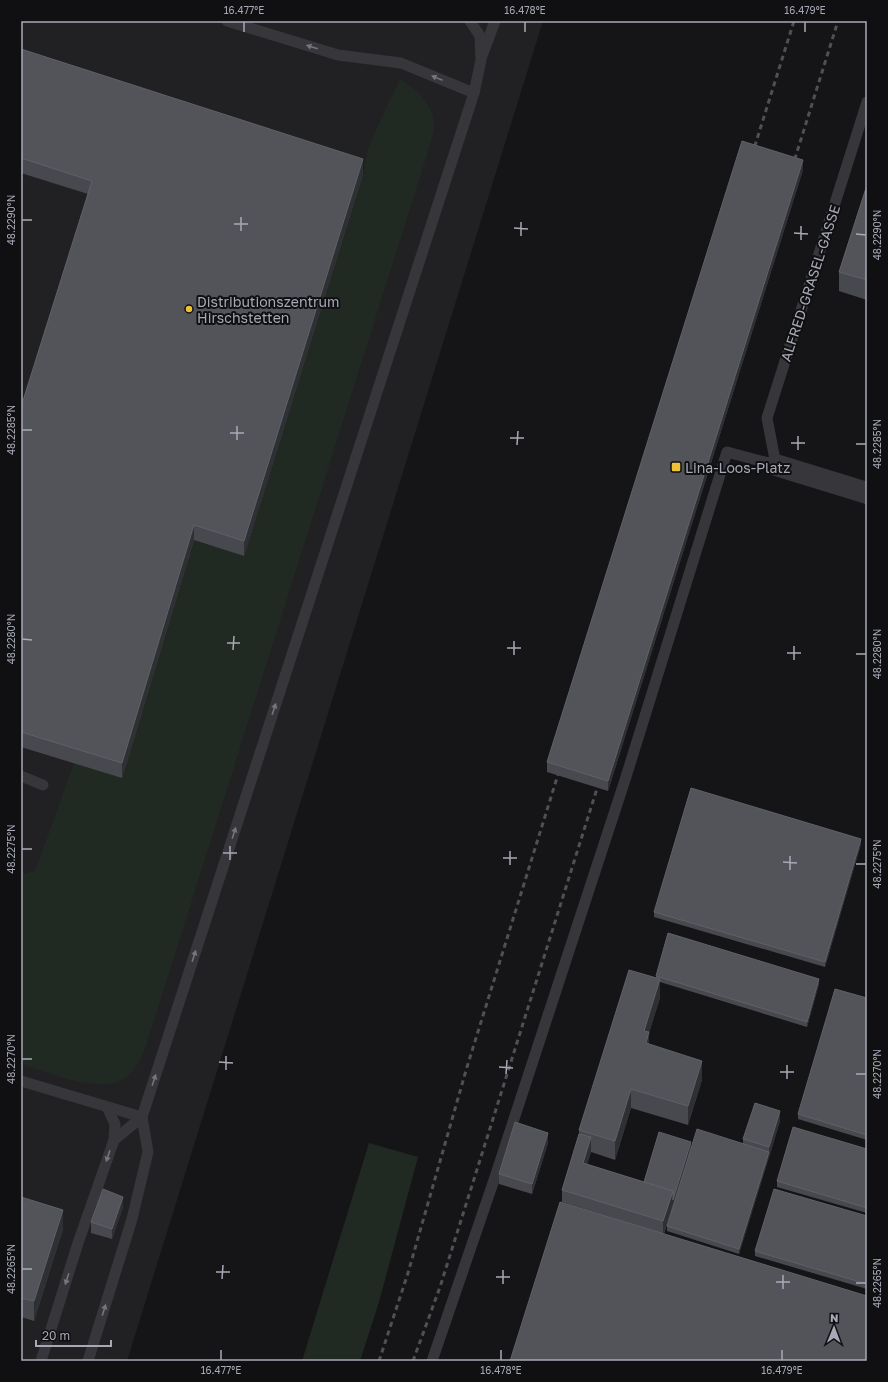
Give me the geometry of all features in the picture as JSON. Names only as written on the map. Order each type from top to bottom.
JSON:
[{"type":"street","points":[[776,465],[867,493]]},
{"type":"lane","points":[[226,21],[338,55],[402,63],[474,93]]},
{"type":"lane","points":[[470,21],[480,36],[481,60]]},
{"type":"lane","points":[[88,1361],[132,1219],[148,1152],[142,1117],[474,93],[481,60],[495,21]]},
{"type":"lane","name":"ALFRED-GRASEL-GASSE","points":[[776,465],[767,418],[867,102]]},
{"type":"lane","points":[[432,1361],[494,1180],[620,795],[727,452],[776,465]]},
{"type":"lane","points":[[21,776],[43,785]]},
{"type":"lane","points":[[21,1081],[142,1117]]},
{"type":"lane","points":[[40,1361],[78,1243],[114,1140],[115,1124],[107,1107]]},
{"type":"lane","points":[[114,1140],[142,1117]]},
{"type":"shaded area","points":[[21,21],[543,21],[127,1361],[21,1361]]},
{"type":"shaded area","points":[[400,79],[412,87],[422,97],[430,109],[433,116],[434,125],[431,142],[146,1046],[131,1074],[122,1080],[111,1083],[85,1083],[21,1064],[21,874],[34,871],[74,763],[194,540],[244,556],[363,174],[367,151]]},
{"type":"shaded area","points":[[369,1143],[418,1157],[379,1302],[360,1361],[302,1361]]},
{"type":"building","name":"Distributionszentrum Hirschstetten","points":[[21,49],[363,159],[244,541],[194,525],[122,763],[21,732],[21,407],[92,181],[21,158]]},
{"type":"building","points":[[742,141],[803,160],[608,781],[547,762]]},
{"type":"building","points":[[867,185],[867,280],[839,272]]},
{"type":"building","points":[[691,788],[861,839],[825,962],[654,912]]},
{"type":"building","points":[[668,933],[819,979],[807,1022],[656,976]]},
{"type":"building","points":[[629,970],[660,979],[644,1031],[649,1032],[646,1043],[702,1061],[688,1106],[631,1089],[615,1141],[579,1130]]},
{"type":"building","points":[[835,989],[867,998],[867,1135],[798,1114]]},
{"type":"building","points":[[755,1103],[780,1111],[769,1147],[743,1139]]},
{"type":"building","points":[[515,1122],[548,1133],[532,1184],[499,1174]]},
{"type":"building","points":[[793,1127],[867,1149],[867,1208],[777,1181]]},
{"type":"building","points":[[697,1129],[769,1152],[739,1249],[667,1226]]},
{"type":"building","points":[[659,1132],[691,1142],[673,1200],[673,1191],[644,1182]]},
{"type":"building","points":[[579,1134],[591,1137],[583,1163],[673,1191],[663,1221],[562,1190]]},
{"type":"building","points":[[103,1189],[123,1197],[112,1229],[91,1222]]},
{"type":"building","points":[[774,1189],[867,1216],[867,1284],[755,1251]]},
{"type":"building","points":[[21,1197],[63,1210],[34,1301],[21,1298]]},
{"type":"building","points":[[560,1202],[867,1296],[867,1361],[510,1361]]},
{"type":"railway","points":[[752,155],[794,21]]},
{"type":"railway","points":[[792,168],[838,21]]},
{"type":"railway","points":[[379,1361],[408,1273],[467,1067],[561,765]]},
{"type":"railway","points":[[413,1361],[440,1287],[601,776]]},
{"type":"place","name":"Distributionszentrum Hirschstetten","points":[[189,309]]},
{"type":"place","name":"Lina-Loos-Platz","points":[[676,467]]}]
